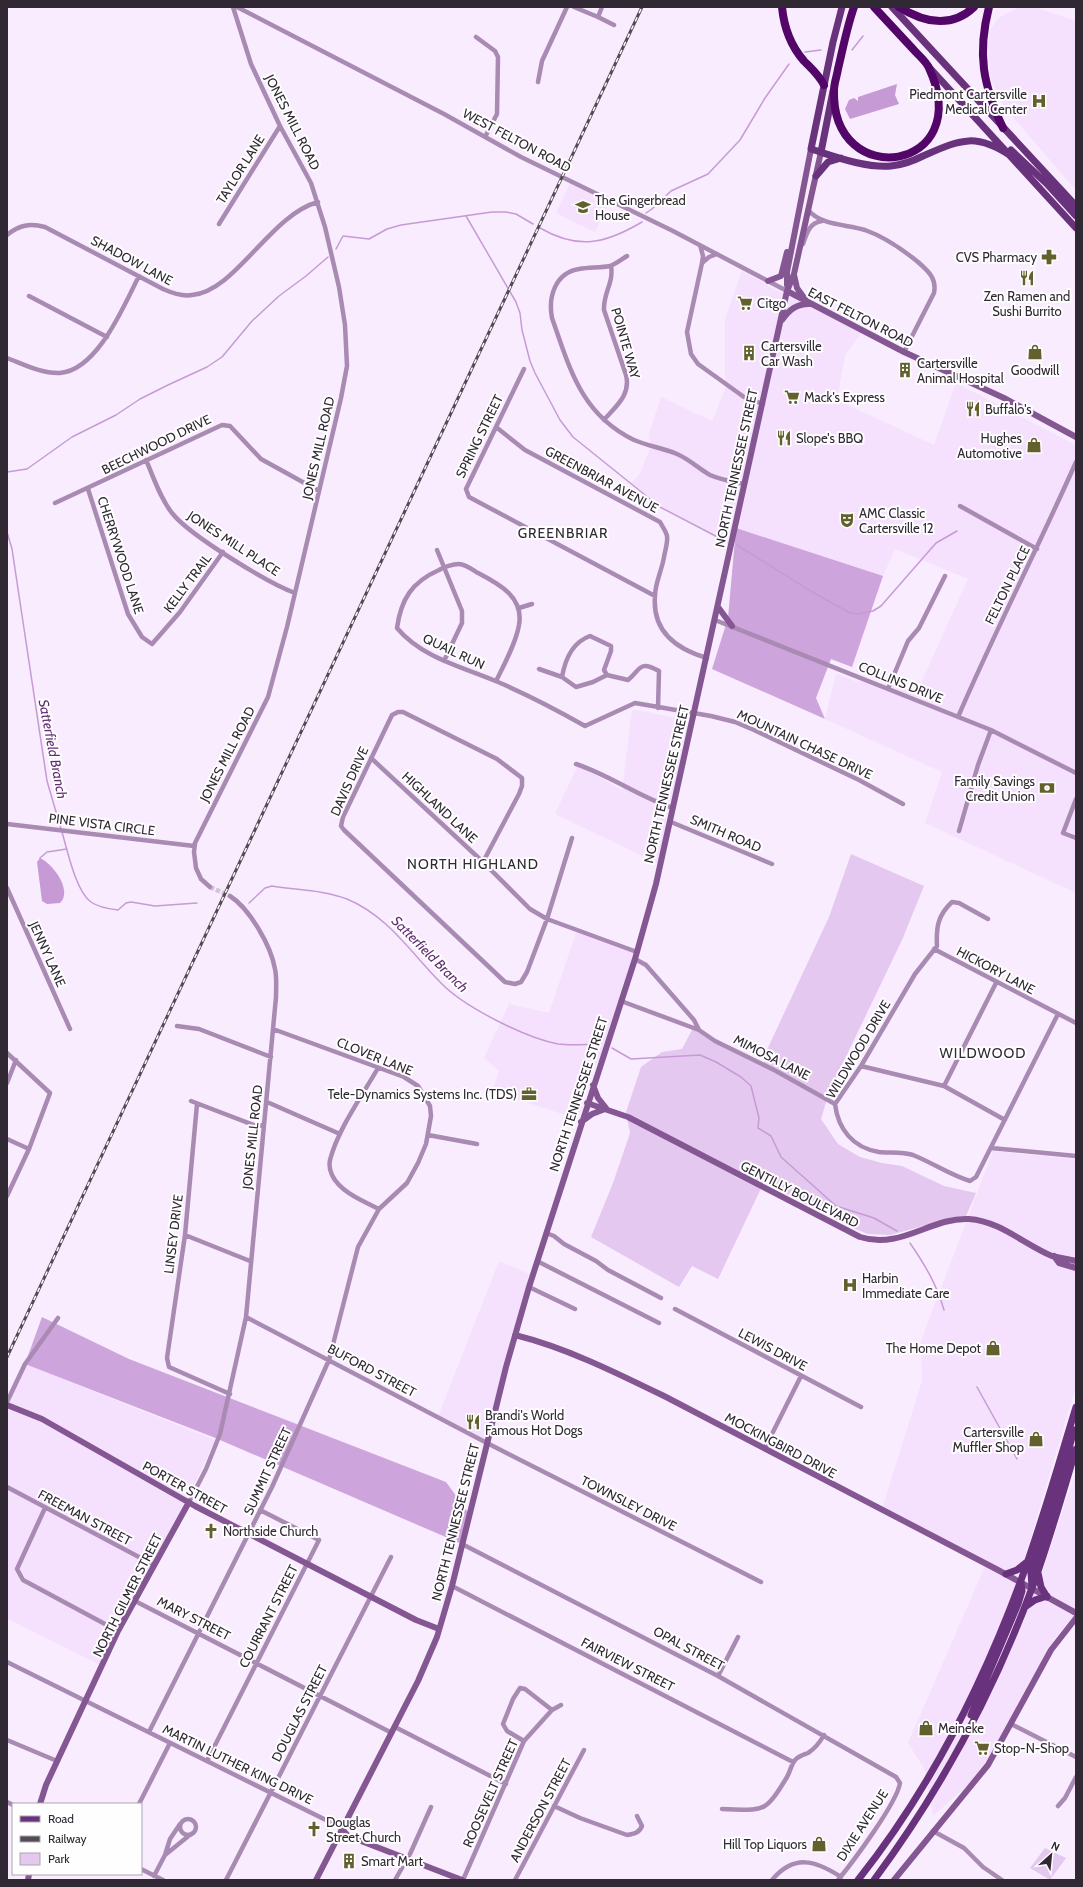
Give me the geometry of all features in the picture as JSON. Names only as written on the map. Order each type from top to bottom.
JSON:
[{"type":"highway","points":[[782,7],[785,28],[793,46],[817,73],[824,85]]},
{"type":"highway","points":[[854,7],[834,89],[838,119],[852,144],[873,156],[882,158],[898,157],[909,153],[922,145],[930,137],[940,113],[940,100],[928,66],[874,7]]},
{"type":"highway","points":[[899,7],[917,17],[937,22],[954,19],[965,14],[974,7]]},
{"type":"highway","points":[[989,7],[983,35],[982,64],[988,90],[1003,128]]},
{"type":"main road","name":"NORTH TENNESSEE STREET","points":[[811,149],[842,7]]},
{"type":"main road","points":[[892,7],[1076,206]]},
{"type":"main road","points":[[928,66],[1076,228]]},
{"type":"main road","points":[[820,152],[834,89]]},
{"type":"main road","points":[[811,149],[841,158],[874,165],[892,166],[912,161],[956,143],[976,141],[991,144],[1011,156]]},
{"type":"main road","points":[[999,142],[1019,157],[1076,216]]},
{"type":"main road","points":[[816,176],[828,162],[841,158]]},
{"type":"main road","points":[[858,1880],[911,1805],[952,1733],[988,1660],[1027,1562],[1076,1408]]},
{"type":"main road","points":[[1032,1588],[1030,1580],[1031,1573],[1066,1459],[1074,1428],[1076,1408]]},
{"type":"main road","points":[[874,1880],[924,1807],[968,1730],[999,1666],[1032,1588],[1076,1449]]},
{"type":"main road","points":[[1006,1574],[1017,1570],[1027,1562]]},
{"type":"main road","points":[[1024,1609],[1035,1600],[1047,1596],[1041,1587],[1037,1572]]},
{"type":"main road","points":[[968,1730],[971,1715],[1020,1599],[1023,1588],[1020,1582]]},
{"type":"street","name":"JONES MILL ROAD","points":[[210,887],[201,879],[196,868],[194,846],[207,816],[268,697],[295,593],[345,382],[347,354],[339,287],[318,202],[311,183],[280,126],[249,60],[233,7]]},
{"type":"street","name":"WEST FELTON ROAD","points":[[237,7],[485,137],[700,245],[787,291]]},
{"type":"street","points":[[538,82],[542,61],[567,7]]},
{"type":"street","points":[[574,7],[614,25]]},
{"type":"street","points":[[598,17],[602,7]]},
{"type":"street","points":[[476,37],[495,51],[498,57],[497,114],[485,137]]},
{"type":"street","name":"TAYLOR LANE","points":[[219,224],[280,126]]},
{"type":"street","name":"NORTH TENNESSEE STREET","points":[[787,291],[787,272],[797,214],[811,149]]},
{"type":"street","name":"NORTH TENNESSEE STREET","points":[[316,1880],[425,1667],[440,1629],[515,1335],[581,1122],[635,959],[656,884],[671,822],[787,291],[794,274],[820,152]]},
{"type":"street","name":"SHADOW LANE","points":[[7,235],[14,229],[27,225],[45,227],[173,294],[192,296],[209,290],[227,277],[283,222],[299,209],[318,202]]},
{"type":"street","points":[[808,210],[822,221]]},
{"type":"street","points":[[768,281],[777,278],[782,274],[790,234],[797,214]]},
{"type":"street","points":[[798,256],[810,227],[814,223],[822,221],[865,230],[883,238],[902,249],[931,275],[934,284],[934,293],[904,352]]},
{"type":"street","points":[[700,245],[703,256],[702,263],[687,332],[691,354],[698,364],[744,397],[763,404]]},
{"type":"street","points":[[702,263],[709,257],[717,254]]},
{"type":"street","points":[[626,256],[611,266],[571,272],[556,284],[550,299],[552,318],[575,382],[587,401],[604,420],[618,431],[638,442],[678,455],[718,478],[745,484]]},
{"type":"street","name":"POINTE WAY","points":[[604,420],[624,396],[628,386],[626,375],[604,310],[604,300],[612,281],[611,266]]},
{"type":"street","points":[[794,274],[797,288],[810,303]]},
{"type":"street","points":[[7,358],[44,372],[60,373],[72,370],[99,348],[107,337],[139,276]]},
{"type":"street","name":"EAST FELTON ROAD","points":[[787,291],[904,352],[1004,398],[1076,437]]},
{"type":"street","points":[[29,296],[107,337]]},
{"type":"street","points":[[781,321],[794,307],[810,303]]},
{"type":"street","name":"SPRING STREET","points":[[524,369],[466,489],[469,497],[655,596]]},
{"type":"street","name":"BEECHWOOD DRIVE","points":[[55,503],[88,489],[222,424],[228,425],[261,459],[319,491]]},
{"type":"street","name":"GREENBRIAR AVENUE","points":[[496,428],[525,450],[660,522],[667,536],[655,596],[656,619],[668,638],[682,647],[707,658]]},
{"type":"street","name":"JONES MILL PLACE","points":[[146,460],[171,512],[187,527],[223,552],[295,593]]},
{"type":"street","name":"FELTON PLACE","points":[[958,717],[978,670],[1037,549],[1076,462]]},
{"type":"street","name":"CHERRYWOOD LANE","points":[[88,489],[128,614],[142,637],[152,644]]},
{"type":"street","points":[[960,506],[1037,549]]},
{"type":"street","points":[[437,550],[462,611],[462,623],[444,661]]},
{"type":"street","name":"KELLY TRAIL","points":[[152,644],[180,612],[223,552]]},
{"type":"street","name":"QUAIL RUN","points":[[496,681],[519,625],[519,608],[512,595],[500,584],[460,564],[444,567],[425,576],[411,589],[399,612],[397,628],[408,641],[444,661],[496,681],[540,701],[585,726],[635,703],[658,708],[695,712]]},
{"type":"street","points":[[888,689],[908,641],[919,628],[945,576]]},
{"type":"street","points":[[519,608],[532,604]]},
{"type":"street","points":[[718,607],[732,626]]},
{"type":"street","name":"COLLINS DRIVE","points":[[715,620],[991,730],[1076,773]]},
{"type":"street","points":[[562,677],[570,653],[577,644],[590,636],[611,646],[612,652],[604,670],[607,674]]},
{"type":"street","points":[[540,669],[562,677],[576,687],[593,682],[607,674],[628,680],[638,667],[642,666],[659,671],[658,708]]},
{"type":"street","name":"DAVIS DRIVE","points":[[483,862],[519,794],[523,782],[519,775],[497,759],[403,712],[398,712],[392,715],[343,817],[342,826],[344,830],[505,982],[515,984],[524,978],[547,919],[572,838]]},
{"type":"street","name":"MOUNTAIN CHASE DRIVE","points":[[695,712],[735,722],[754,730],[859,780],[903,804]]},
{"type":"street","points":[[958,831],[991,730]]},
{"type":"street","name":"HIGHLAND LANE","points":[[371,758],[483,862],[530,909],[547,919],[637,952]]},
{"type":"street","points":[[576,764],[608,776],[639,793],[674,808]]},
{"type":"street","points":[[1076,799],[1063,834],[1076,838]]},
{"type":"street","name":"SMITH ROAD","points":[[671,822],[772,864]]},
{"type":"street","name":"PINE VISTA CIRCLE","points":[[7,824],[194,846]]},
{"type":"street","name":"JENNY LANE","points":[[7,888],[70,1029]]},
{"type":"street","name":"JONES MILL ROAD","points":[[230,896],[242,906],[259,930],[272,958],[276,973],[276,997],[271,1057],[250,1261],[246,1317],[230,1394]]},
{"type":"street","points":[[934,949],[937,946],[938,922],[941,914],[952,902],[959,903],[988,919]]},
{"type":"street","name":"WILDWOOD DRIVE","points":[[934,949],[915,974],[861,1066],[835,1104],[842,1127],[847,1135],[861,1146],[879,1152],[912,1155],[959,1178],[970,1181],[976,1177],[991,1148]]},
{"type":"street","name":"HICKORY LANE","points":[[934,949],[996,983],[1076,1023]]},
{"type":"street","name":"MIMOSA LANE","points":[[635,959],[646,965],[692,1018],[699,1030]]},
{"type":"street","points":[[944,1086],[996,983]]},
{"type":"street","name":"MIMOSA LANE","points":[[621,1001],[699,1030],[716,1041],[776,1071],[835,1104]]},
{"type":"street","points":[[1058,1014],[991,1148],[1076,1156]]},
{"type":"street","points":[[177,1026],[199,1029],[271,1057]]},
{"type":"street","name":"CLOVER LANE","points":[[273,1029],[404,1077],[418,1086],[430,1106],[431,1116],[428,1135]]},
{"type":"street","points":[[7,1053],[50,1093],[29,1149],[7,1196]]},
{"type":"street","points":[[7,1082],[16,1060]]},
{"type":"street","points":[[861,1066],[944,1086],[1005,1120]]},
{"type":"street","points":[[378,1068],[340,1134],[330,1161],[333,1177],[356,1197],[379,1208],[406,1183],[418,1163],[428,1135],[478,1144]]},
{"type":"street","points":[[581,1122],[592,1114],[606,1109],[598,1098],[594,1085]]},
{"type":"street","points":[[191,1101],[256,1126],[264,1125]]},
{"type":"street","points":[[267,1102],[340,1134]]},
{"type":"street","name":"GENTILLY BOULEVARD","points":[[588,1103],[637,1122],[860,1237],[877,1241],[891,1240],[954,1220],[975,1220],[990,1224],[1054,1256],[1076,1261]]},
{"type":"street","name":"LINSEY DRIVE","points":[[197,1104],[185,1236],[167,1358],[170,1367],[230,1394]]},
{"type":"street","points":[[7,1139],[29,1149]]},
{"type":"street","name":"SUMMIT STREET","points":[[149,1732],[249,1534],[330,1360],[358,1247],[379,1208]]},
{"type":"street","points":[[546,1233],[554,1236],[564,1244],[596,1261],[608,1270],[661,1298]]},
{"type":"street","points":[[185,1236],[250,1261]]},
{"type":"street","name":"GENTILLY BOULEVARD","points":[[1054,1256],[1059,1263],[1076,1268]]},
{"type":"street","points":[[537,1261],[659,1323]]},
{"type":"street","points":[[529,1287],[575,1309]]},
{"type":"street","name":"LEWIS DRIVE","points":[[675,1309],[861,1407]]},
{"type":"street","name":"BUFORD STREET","points":[[246,1317],[487,1443]]},
{"type":"street","points":[[7,1404],[25,1364],[58,1318]]},
{"type":"street","name":"MOCKINGBIRD DRIVE","points":[[515,1335],[565,1351],[614,1371],[1006,1574],[1076,1613]]},
{"type":"street","points":[[764,1448],[801,1376]]},
{"type":"street","name":"NORTH GILMER STREET","points":[[40,1803],[46,1785],[118,1631],[189,1502],[216,1446],[230,1394]]},
{"type":"street","name":"PORTER STREET","points":[[7,1404],[42,1418],[189,1502],[249,1534],[424,1624],[440,1629]]},
{"type":"street","name":"TOWNSLEY DRIVE","points":[[487,1443],[761,1582]]},
{"type":"street","name":"FREEMAN STREET","points":[[7,1487],[44,1508],[154,1565]]},
{"type":"street","points":[[44,1508],[17,1569],[23,1580],[118,1631]]},
{"type":"street","name":"COURRANT STREET","points":[[207,1761],[319,1540],[260,1510]]},
{"type":"street","name":"OPAL STREET","points":[[462,1544],[718,1676],[824,1735],[899,1780]]},
{"type":"street","name":"DOUGLAS STREET","points":[[226,1880],[391,1557]]},
{"type":"street","name":"FAIRVIEW STREET","points":[[452,1586],[793,1762]]},
{"type":"street","name":"MARY STREET","points":[[135,1601],[320,1695],[506,1784]]},
{"type":"street","points":[[894,1880],[983,1772],[1051,1650],[1076,1618]]},
{"type":"street","points":[[718,1676],[738,1637]]},
{"type":"street","name":"MARTIN LUTHER KING DRIVE","points":[[7,1662],[336,1825],[348,1836],[462,1880]]},
{"type":"street","points":[[524,1741],[507,1731],[503,1724],[513,1698],[520,1688],[525,1689],[552,1710]]},
{"type":"street","name":"ROOSEVELT STREET","points":[[462,1880],[524,1741],[552,1710],[561,1705]]},
{"type":"street","points":[[1011,1724],[1076,1757]]},
{"type":"street","points":[[722,1809],[752,1811],[761,1809],[774,1798],[793,1762],[801,1754],[817,1746],[824,1735]]},
{"type":"street","points":[[7,1740],[57,1761]]},
{"type":"street","points":[[140,1803],[170,1743]]},
{"type":"street","name":"ANDERSON STREET","points":[[515,1880],[584,1750]]},
{"type":"street","points":[[1058,1806],[1065,1798],[1076,1777]]},
{"type":"street","name":"DIXIE AVENUE","points":[[840,1878],[867,1842],[894,1798],[899,1789],[899,1780]]},
{"type":"street","points":[[554,1806],[627,1835],[635,1834],[640,1831],[642,1826],[637,1816]]},
{"type":"street","points":[[395,1880],[407,1859],[431,1807]]},
{"type":"street","points":[[154,1876],[165,1855],[170,1840],[180,1824],[187,1819],[193,1821],[196,1826],[191,1834],[165,1855]]},
{"type":"street","points":[[180,1824],[182,1833],[191,1834]]},
{"type":"street","points":[[933,1831],[964,1848],[983,1867],[1002,1880]]},
{"type":"street","points":[[772,1880],[778,1873],[792,1863],[801,1862],[813,1863],[840,1878]]},
{"type":"street","points":[[142,1870],[163,1880]]},
{"type":"shaded area","name":"Piedmont Cartersville Medical Center","points":[[1017,8],[1037,8],[1076,21],[1076,190],[1005,108],[991,80],[988,50],[989,33],[997,20],[1003,15]]},
{"type":"shaded area","points":[[897,84],[895,95],[899,104],[850,119],[845,109],[849,100],[854,98],[858,101],[858,97]]},
{"type":"shaded area","name":"The Gingerbread House","points":[[570,183],[609,202],[595,232],[556,213]]},
{"type":"shaded area","points":[[742,271],[780,292],[864,330],[845,355],[837,400],[934,445],[956,383],[1076,445],[1076,893],[925,823],[942,772],[825,719],[836,674],[855,681],[894,685],[916,694],[968,579],[895,549],[883,576],[735,534],[732,546],[661,506],[631,483],[639,475],[651,447],[649,434],[661,397],[712,421],[727,385],[725,383],[725,319]]},
{"type":"shaded area","points":[[736,528],[883,576],[852,667],[831,659],[816,698],[825,719],[712,669],[728,618]]},
{"type":"shaded area","points":[[637,710],[685,720],[692,724],[681,773],[667,811],[661,865],[555,814],[578,765],[622,790],[632,711]]},
{"type":"shaded area","points":[[40,858],[55,871],[60,878],[64,891],[63,898],[60,903],[47,904],[42,901],[37,862]]},
{"type":"shaded area","points":[[577,930],[637,952],[604,1054],[593,1068],[578,1119],[492,1091],[499,1071],[484,1058],[509,1004],[549,1013]]},
{"type":"shaded area","points":[[993,1151],[1076,1159],[1076,1386],[1019,1577],[882,1509],[922,1381],[921,1341]]},
{"type":"shaded area","points":[[499,1261],[529,1274],[487,1443],[438,1417]]},
{"type":"shaded area","points":[[42,1317],[129,1359],[446,1482],[470,1515],[462,1544],[213,1437],[25,1364]]},
{"type":"shaded area","points":[[25,1364],[215,1440],[170,1536],[102,1666],[7,1619],[7,1399]]},
{"type":"shaded area","points":[[1076,1471],[1076,1613],[1055,1638],[996,1747],[972,1781],[933,1816],[925,1770],[908,1743],[986,1564],[1038,1585]]},
{"type":"green space","points":[[851,854],[924,886],[902,940],[829,1092],[821,1119],[838,1144],[860,1157],[882,1163],[902,1166],[944,1186],[976,1193],[966,1216],[952,1218],[890,1235],[868,1234],[851,1227],[764,1182],[718,1279],[692,1266],[679,1287],[591,1237],[613,1183],[630,1133],[626,1112],[641,1067],[662,1052],[682,1049],[693,1028],[764,1065],[766,1052],[829,917]]},
{"type":"green space","points":[[1045,1848],[1066,1858],[1050,1880],[1030,1868]]},
{"type":"waterway","points":[[852,50],[863,36]]},
{"type":"waterway","points":[[805,52],[821,50]]},
{"type":"waterway","points":[[646,213],[671,191],[708,174],[740,140],[765,98],[789,64]]},
{"type":"waterway","points":[[336,249],[343,236],[369,239],[387,229],[401,225],[492,212],[516,214],[533,224]]},
{"type":"waterway","points":[[466,216],[516,302],[520,313],[522,330],[530,361],[535,373],[560,420],[573,437],[660,507],[727,542]]},
{"type":"waterway","points":[[540,228],[554,235],[567,239],[579,242],[591,242],[616,235],[642,222]]},
{"type":"waterway","points":[[7,472],[27,469],[72,437],[116,415],[140,399],[207,367],[222,357],[252,321],[279,296],[328,257]]},
{"type":"waterway","points":[[737,545],[814,593],[850,613],[858,614],[873,611],[881,606],[936,543],[957,531]]},
{"type":"waterway","name":"Satterfield Branch","points":[[7,532],[12,549],[47,781],[61,829]]},
{"type":"waterway","name":"Satterfield Branch","points":[[62,832],[69,859],[77,880],[86,897],[94,904],[104,908],[118,910],[126,903],[131,902],[155,906],[197,903]]},
{"type":"waterway","points":[[40,858],[47,852],[67,849]]},
{"type":"waterway","name":"Satterfield Branch","points":[[249,903],[265,888],[272,886],[319,892],[347,899],[362,906],[387,925],[441,983],[464,1002],[496,1020],[545,1041],[563,1045],[601,1044]]},
{"type":"waterway","name":"Satterfield Branch","points":[[612,1048],[631,1059],[700,1055],[716,1062],[741,1077],[751,1086],[759,1118],[758,1128],[771,1136],[781,1157],[836,1206],[874,1218],[897,1231]]},
{"type":"waterway","name":"Satterfield Branch","points":[[910,1243],[930,1275],[944,1310]]},
{"type":"waterway","name":"Satterfield Branch","points":[[977,1387],[1017,1459]]},
{"type":"tunnel","points":[[210,887],[230,896]]},
{"type":"railway","points":[[7,1357],[642,7]]},
{"type":"place","name":"Piedmont Cartersville Medical Center","points":[[1039,101]]},
{"type":"place","name":"The Gingerbread House","points":[[583,207]]},
{"type":"place","name":"CVS Pharmacy","points":[[1049,257]]},
{"type":"place","name":"Zen Ramen and Sushi Burrito","points":[[1027,278]]},
{"type":"place","name":"Citgo","points":[[745,303]]},
{"type":"place","name":"Goodwill","points":[[1035,352]]},
{"type":"place","name":"Cartersville Car Wash","points":[[749,353]]},
{"type":"place","name":"Cartersville Animal Hospital","points":[[905,370]]},
{"type":"place","name":"Mack's Express","points":[[792,397]]},
{"type":"place","name":"Buffalo's","points":[[973,409]]},
{"type":"place","name":"Slope's BBQ","points":[[784,438]]},
{"type":"place","name":"Hughes Automotive","points":[[1034,445]]},
{"type":"place","name":"AMC Classic Cartersville 12","points":[[847,520]]},
{"type":"place","name":"Family Savings Credit Union","points":[[1047,788]]},
{"type":"place","name":"Tele-Dynamics Systems Inc. (TDS)","points":[[529,1094]]},
{"type":"place","name":"Harbin Immediate Care","points":[[850,1285]]},
{"type":"place","name":"The Home Depot","points":[[993,1348]]},
{"type":"place","name":"Brandi's World Famous Hot Dogs","points":[[473,1422]]},
{"type":"place","name":"Cartersville Muffler Shop","points":[[1036,1439]]},
{"type":"place","name":"Northside Church","points":[[211,1531]]},
{"type":"place","name":"Meineke","points":[[926,1728]]},
{"type":"place","name":"Stop-N-Shop","points":[[982,1748]]},
{"type":"place","name":"Douglas Street Church","points":[[314,1829]]},
{"type":"place","name":"Hill Top Liquors","points":[[819,1844]]},
{"type":"place","name":"Smart Mart","points":[[349,1861]]},
{"type":"district","name":"GREENBRIAR","points":[[563,533]]},
{"type":"district","name":"NORTH HIGHLAND","points":[[473,864]]},
{"type":"district","name":"WILDWOOD","points":[[983,1053]]}]
